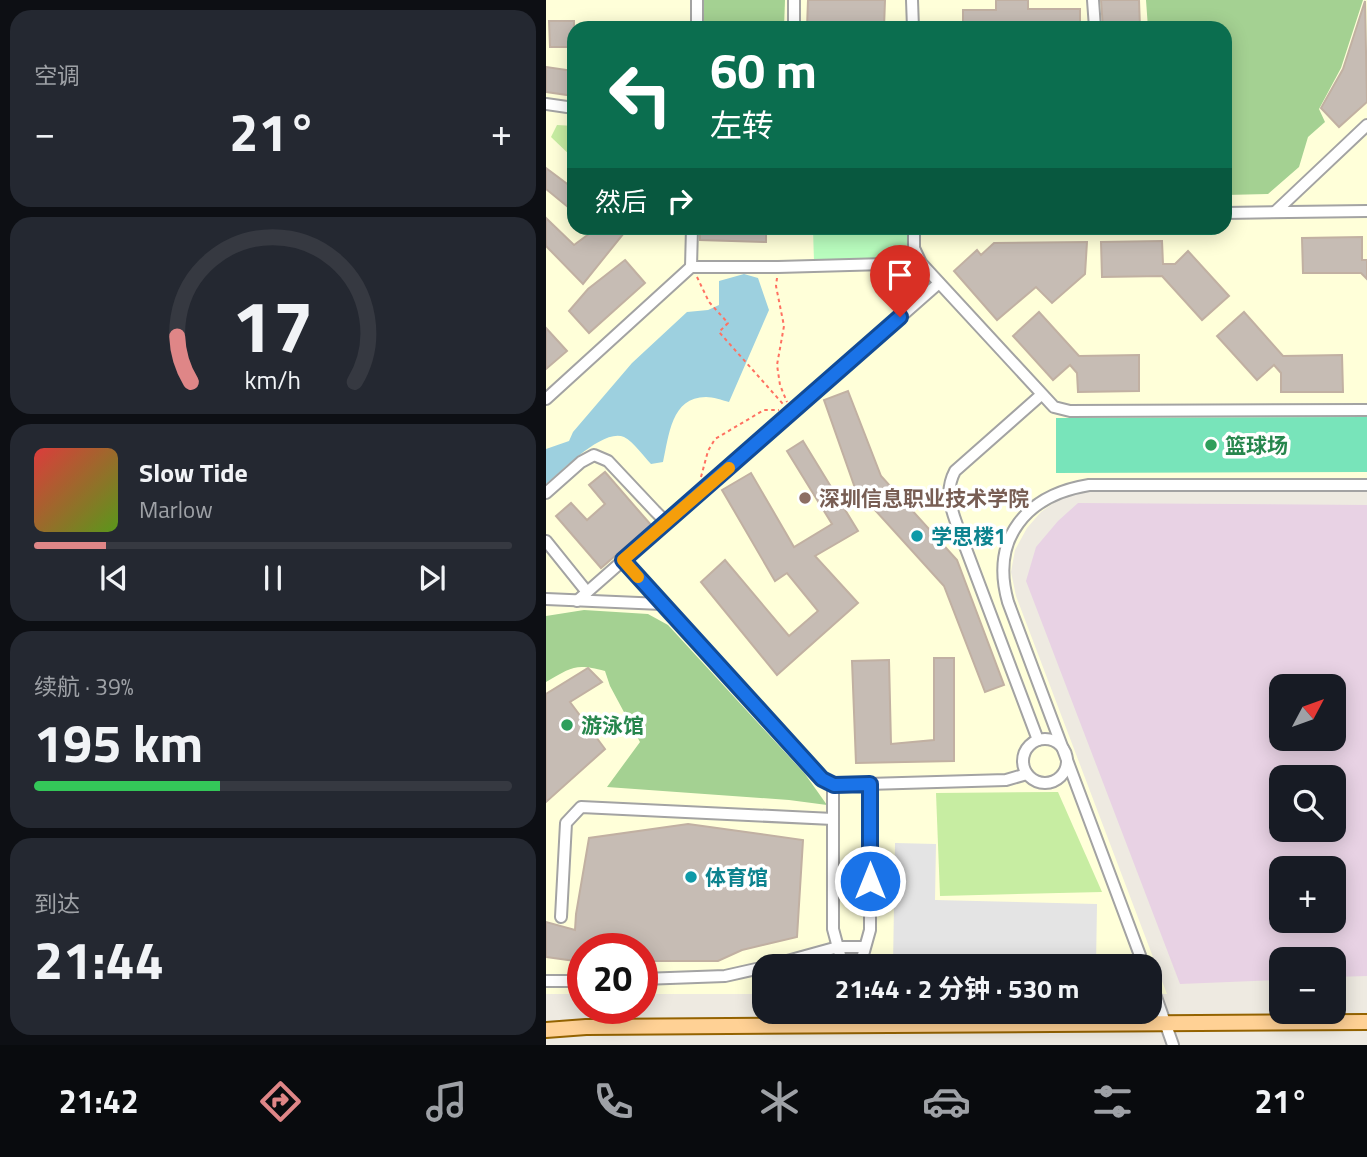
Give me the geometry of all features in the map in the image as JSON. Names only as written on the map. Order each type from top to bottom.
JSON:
[{"type":"main road","points":[[546,1030],[752,1021]]},
{"type":"main road","points":[[1162,1022],[1367,1021]]},
{"type":"street","points":[[697,0],[697,21]]},
{"type":"street","points":[[794,0],[794,21]]},
{"type":"street","points":[[912,0],[913,21]]},
{"type":"street","points":[[1093,0],[1094,21]]},
{"type":"street","points":[[546,104],[567,106]]},
{"type":"street","points":[[1275,212],[1367,125]]},
{"type":"street","points":[[1232,213],[1367,211]]},
{"type":"street","points":[[691,267],[692,235]]},
{"type":"street","points":[[914,235],[914,248],[921,263],[1054,407],[1070,411],[1367,410]]},
{"type":"street","points":[[546,398],[691,267],[921,263]]},
{"type":"street","points":[[578,601],[939,282]]},
{"type":"street","points":[[1038,740],[954,516],[949,489],[955,471],[1041,395]]},
{"type":"street","points":[[546,493],[581,462],[594,455],[608,461],[662,518],[670,519]]},
{"type":"street","points":[[1140,954],[1003,583],[1002,566],[1011,536],[1030,512],[1056,493],[1089,485],[1367,485]]},
{"type":"street","points":[[546,541],[587,592]]},
{"type":"street","points":[[623,560],[822,779],[834,785],[1006,780],[1027,774]]},
{"type":"street","points":[[546,599],[662,604]]},
{"type":"street","points":[[1038,740],[1057,743],[1065,754],[1066,768],[1058,779],[1038,782],[1027,774],[1024,754],[1027,748],[1038,740]]},
{"type":"street","points":[[864,954],[870,930],[870,784]]},
{"type":"street","points":[[834,785],[833,929],[839,954]]},
{"type":"street","points":[[561,918],[566,823],[580,807],[833,819]]},
{"type":"street","points":[[813,954],[838,947],[864,947]]},
{"type":"street","points":[[658,978],[725,976],[752,970]]},
{"type":"street","points":[[546,981],[567,981]]},
{"type":"street","points":[[1162,1012],[1173,1045]]},
{"type":"path","points":[[691,267],[709,302],[728,323],[719,332],[791,413]]},
{"type":"path","points":[[778,267],[776,286],[784,326],[777,365],[780,384],[791,413]]},
{"type":"path","points":[[701,492],[701,471],[715,439],[764,410],[791,413]]},
{"type":"shaded area","name":"深圳信息职业技术学院","points":[[546,0],[1367,0],[1367,488],[1091,491],[1073,494],[1041,512],[1027,528],[1015,550],[1011,572],[1016,596],[1152,954],[752,954],[752,994],[658,994],[658,933],[567,933],[567,994],[546,994]]},
{"type":"shaded area","points":[[1078,503],[1367,505],[1367,976],[1346,977],[1346,947],[1269,947],[1269,980],[1180,984],[1026,581],[1036,547]]},
{"type":"shaded area","points":[[895,843],[936,844],[935,900],[1097,904],[1096,954],[893,954]]},
{"type":"shaded area","name":"深圳信息职业技术学院","points":[[1162,981],[1167,994],[1162,994]]},
{"type":"green space","points":[[704,0],[785,0],[784,21],[704,21]]},
{"type":"green space","points":[[1146,0],[1363,0],[1341,68],[1319,109],[1325,122],[1308,137],[1299,167],[1268,194],[1232,195],[1232,21],[1148,21]]},
{"type":"green space","points":[[557,125],[567,126],[567,152],[551,137]]},
{"type":"green space","points":[[813,235],[911,235],[912,260],[814,262]]},
{"type":"green space","name":"篮球场","points":[[1367,417],[1367,472],[1056,473],[1056,418]]},
{"type":"green space","points":[[584,610],[648,614],[668,625],[805,774],[827,805],[607,787],[640,742],[610,686],[605,671],[587,667],[574,668],[546,682],[546,616]]},
{"type":"green space","points":[[1058,792],[1102,892],[940,896],[936,793]]},
{"type":"water","points":[[744,274],[758,278],[769,310],[729,402],[706,397],[685,404],[670,430],[663,462],[651,464],[628,439],[615,436],[594,444],[546,484],[546,449],[569,441],[573,432],[632,363],[687,312],[708,310],[719,305],[719,281]]},
{"type":"building","points":[[808,0],[885,0],[884,21],[807,21]]},
{"type":"building","points":[[996,0],[1028,0],[1028,9],[1080,9],[1080,21],[963,21],[963,10],[996,10]]},
{"type":"building","points":[[1101,0],[1139,0],[1140,21],[1102,21]]},
{"type":"building","points":[[1365,1],[1367,102],[1339,127],[1321,108],[1343,69]]},
{"type":"building","points":[[549,21],[567,21],[567,47],[550,47]]},
{"type":"building","points":[[546,67],[567,70],[567,95],[546,92]]},
{"type":"building","points":[[546,168],[567,184],[567,206],[546,189]]},
{"type":"building","points":[[546,218],[574,245],[588,235],[622,235],[583,284],[546,246]]},
{"type":"building","points":[[700,235],[766,235],[766,242],[700,240]]},
{"type":"building","points":[[1362,237],[1362,260],[1367,260],[1367,279],[1361,273],[1303,273],[1302,238]]},
{"type":"building","points":[[1162,241],[1163,264],[1175,264],[1188,251],[1229,296],[1202,320],[1162,276],[1102,277],[1101,242]]},
{"type":"building","points":[[1087,242],[1085,274],[1052,303],[1036,287],[997,320],[954,271],[977,250],[981,255],[994,243]]},
{"type":"building","points":[[625,260],[645,283],[589,333],[569,311],[588,289]]},
{"type":"building","points":[[1039,312],[1079,356],[1139,355],[1139,391],[1078,392],[1077,373],[1070,365],[1053,380],[1013,336]]},
{"type":"building","points":[[1244,312],[1283,356],[1342,355],[1343,392],[1281,392],[1281,373],[1274,365],[1257,380],[1217,336]]},
{"type":"building","points":[[546,328],[567,351],[546,369]]},
{"type":"building","name":"学思楼1","points":[[848,391],[881,476],[957,560],[1004,685],[985,692],[944,586],[855,488],[824,400]]},
{"type":"building","points":[[803,441],[858,531],[815,556],[858,603],[777,675],[701,582],[725,560],[789,636],[818,611],[787,573],[775,581],[722,490],[751,473],[794,547],[832,524],[787,451]]},
{"type":"building","points":[[605,472],[651,525],[601,568],[556,516],[571,503],[587,520],[605,504],[589,485]]},
{"type":"building","points":[[934,658],[954,658],[954,761],[856,763],[852,661],[889,660],[891,744],[934,740]]},
{"type":"building","name":"游泳馆","points":[[588,668],[602,682],[570,702],[605,749],[546,802],[546,694]]},
{"type":"building","name":"体育馆","points":[[688,824],[803,840],[797,937],[742,950],[718,961],[658,961],[658,933],[567,933],[567,960],[546,957],[546,922],[575,930],[589,838]]},
{"type":"slow traffic","points":[[638,577],[623,560],[729,468]]},
{"type":"place","name":"篮球场","points":[[1211,445]]},
{"type":"place","name":"深圳信息职业技术学院","points":[[805,498]]},
{"type":"place","name":"学思楼1","points":[[917,536]]},
{"type":"place","name":"游泳馆","points":[[567,725]]},
{"type":"place","name":"体育馆","points":[[691,877]]},
{"type":"route","points":[[870,881],[870,784],[834,785],[822,779],[623,560],[900,317]]}]
